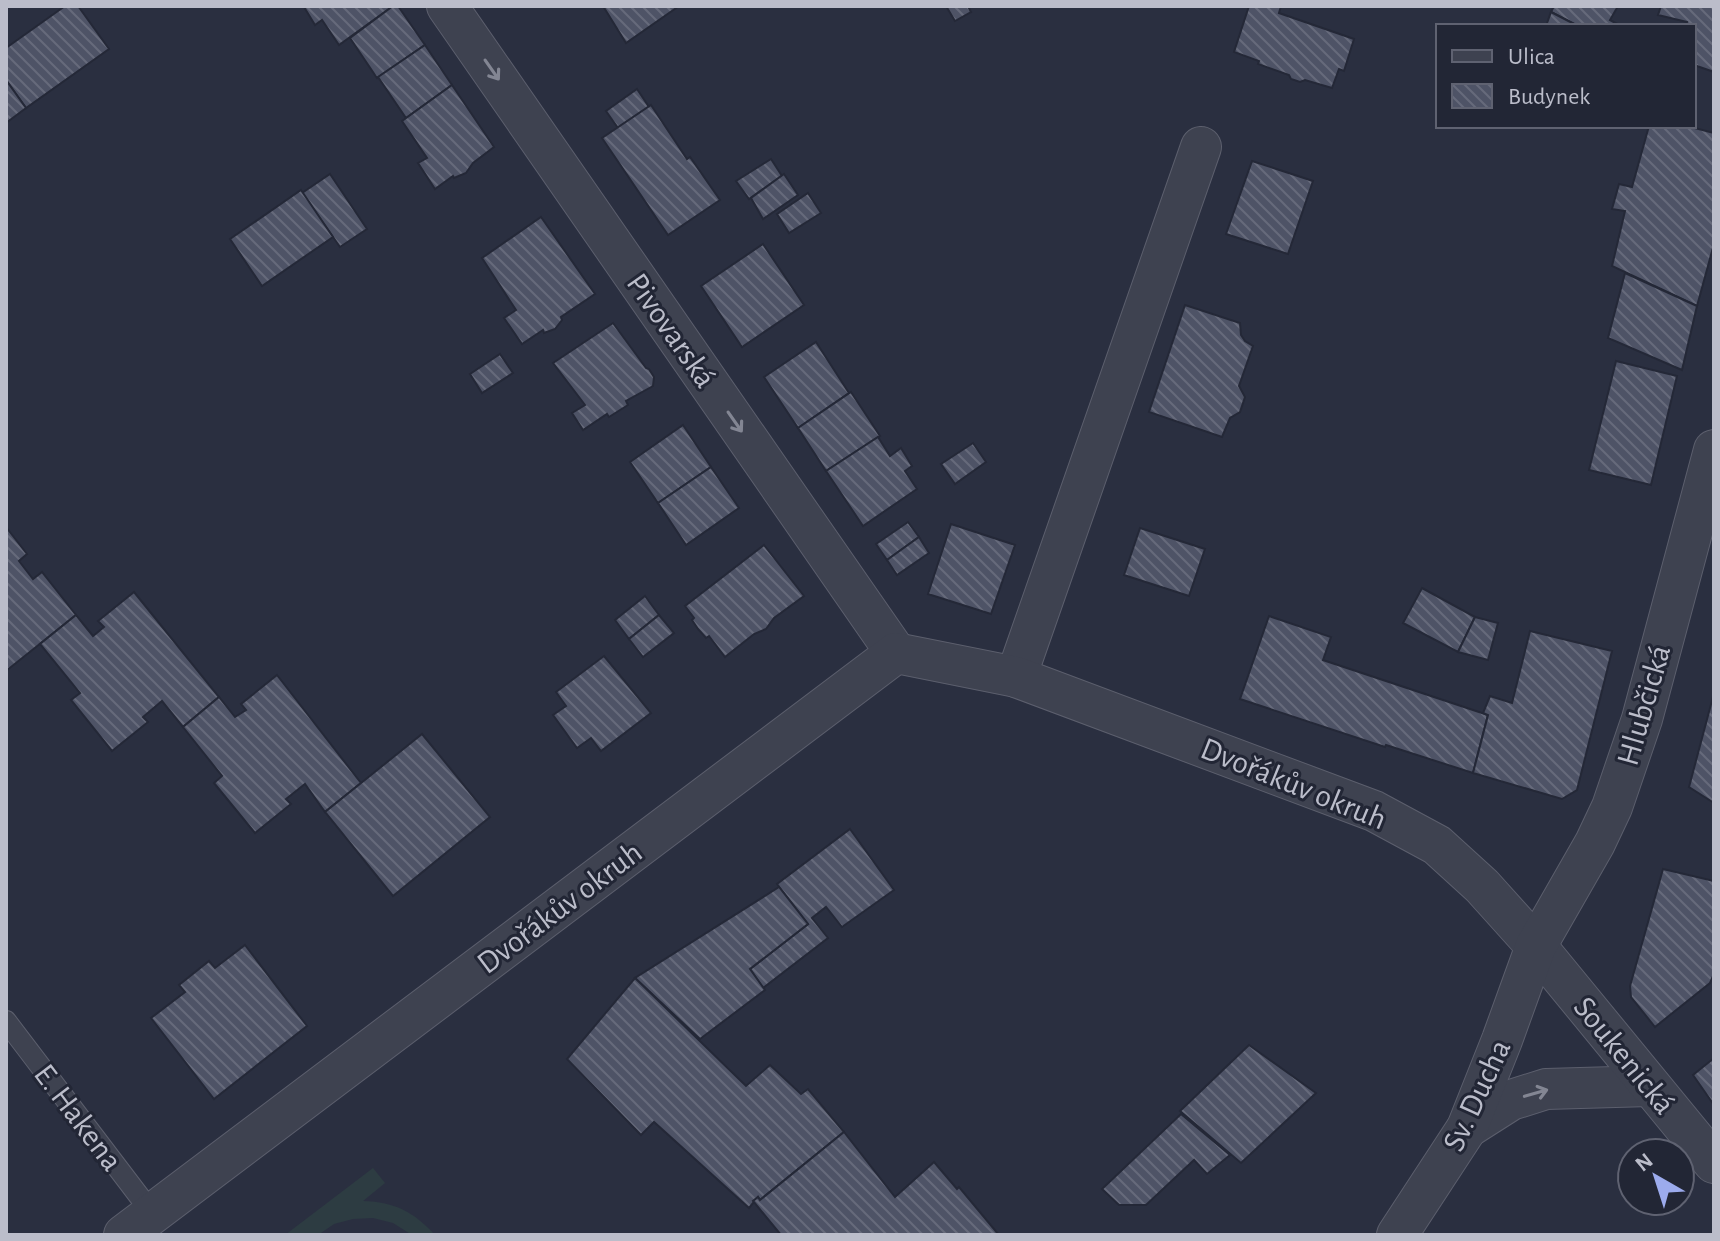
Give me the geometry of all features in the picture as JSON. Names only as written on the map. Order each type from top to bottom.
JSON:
[{"type":"street","name":"Pivovarská","points":[[447,6],[896,653]]},
{"type":"street","points":[[1016,677],[1201,147]]},
{"type":"street","name":"Hlubčická","points":[[1536,946],[1612,807],[1642,719],[1714,450]]},
{"type":"street","name":"Dvořákův okruh","points":[[138,1224],[896,653],[1016,677],[1374,811],[1437,845],[1482,886],[1536,946]]},
{"type":"street","name":"Soukenická","points":[[1536,946],[1714,1163]]},
{"type":"street","name":"Sv. Ducha","points":[[1397,1235],[1467,1128],[1536,946]]},
{"type":"street","points":[[1467,1128],[1511,1100],[1546,1089],[1650,1086]]},
{"type":"lane","name":"E. Hakena","points":[[6,1021],[138,1224]]},
{"type":"shaded area","points":[[373,1168],[385,1183],[363,1201],[403,1210],[435,1235],[412,1235],[393,1223],[373,1218],[334,1224],[318,1235],[285,1235]]},
{"type":"building","points":[[65,6],[78,6],[109,49],[26,108],[6,80],[6,48]]},
{"type":"building","points":[[306,6],[393,6],[339,45],[322,20],[315,25]]},
{"type":"building","points":[[393,6],[398,6],[425,45],[377,78],[350,38]]},
{"type":"building","points":[[603,6],[679,6],[626,43]]},
{"type":"building","points":[[946,6],[968,6],[971,12],[955,21]]},
{"type":"building","points":[[1249,6],[1281,6],[1279,13],[1354,39],[1344,71],[1339,69],[1332,88],[1291,79],[1289,75],[1234,52]]},
{"type":"building","points":[[1554,6],[1618,6],[1610,20],[1617,24],[1574,24],[1551,12]]},
{"type":"building","points":[[1661,6],[1714,6],[1714,72],[1696,66],[1696,24],[1658,15]]},
{"type":"building","points":[[1551,12],[1574,24],[1547,24]]},
{"type":"building","points":[[425,45],[452,85],[406,118],[378,77]]},
{"type":"building","points":[[6,80],[26,108],[6,123]]},
{"type":"building","points":[[452,85],[494,147],[473,163],[466,173],[453,176],[435,189],[418,163],[427,158],[402,121]]},
{"type":"building","points":[[637,89],[649,107],[618,128],[606,111]]},
{"type":"building","points":[[651,105],[687,159],[690,157],[720,200],[668,235],[602,138]]},
{"type":"building","points":[[1648,128],[1695,128],[1714,133],[1714,244],[1697,306],[1612,266],[1625,211],[1612,209],[1619,184],[1632,187]]},
{"type":"building","points":[[771,159],[782,176],[749,199],[736,181]]},
{"type":"building","points":[[1252,161],[1313,181],[1288,254],[1226,234]]},
{"type":"building","points":[[330,174],[367,229],[340,247],[302,193]]},
{"type":"building","points":[[784,174],[798,195],[763,219],[751,198]]},
{"type":"building","points":[[301,190],[333,237],[262,286],[230,239]]},
{"type":"building","points":[[808,193],[821,213],[789,233],[777,214]]},
{"type":"building","points":[[541,217],[595,294],[561,317],[555,329],[544,333],[543,330],[522,344],[504,318],[516,310],[482,258]]},
{"type":"building","points":[[763,244],[804,305],[742,347],[701,286]]},
{"type":"building","points":[[1625,273],[1697,306],[1682,370],[1608,338]]},
{"type":"building","points":[[1185,305],[1240,323],[1241,335],[1253,346],[1239,386],[1245,397],[1240,412],[1230,418],[1222,437],[1149,412]]},
{"type":"building","points":[[613,323],[649,369],[654,377],[653,386],[626,401],[628,405],[609,417],[607,414],[583,430],[572,413],[585,405],[553,363]]},
{"type":"building","points":[[816,342],[849,393],[798,428],[764,377]]},
{"type":"building","points":[[500,354],[513,373],[482,393],[470,374]]},
{"type":"building","points":[[1616,361],[1677,376],[1651,485],[1589,470]]},
{"type":"building","points":[[851,392],[880,436],[826,471],[798,428]]},
{"type":"building","points":[[683,425],[711,467],[658,503],[630,462]]},
{"type":"building","points":[[878,437],[890,456],[901,448],[912,466],[905,471],[917,489],[863,526],[826,471]]},
{"type":"building","points":[[973,443],[986,462],[955,484],[941,464]]},
{"type":"building","points":[[711,467],[739,508],[686,545],[658,503]]},
{"type":"building","points":[[908,522],[919,537],[887,560],[876,544]]},
{"type":"building","points":[[951,524],[1015,545],[991,614],[928,594]]},
{"type":"building","points":[[6,527],[27,554],[19,561],[33,579],[42,572],[76,615],[6,671]]},
{"type":"building","points":[[1140,528],[1205,549],[1189,596],[1124,575]]},
{"type":"building","points":[[919,537],[929,553],[897,575],[887,560]]},
{"type":"building","points":[[764,545],[804,596],[774,618],[766,629],[754,634],[725,657],[709,636],[706,638],[698,629],[685,606]]},
{"type":"building","points":[[1422,588],[1475,617],[1458,652],[1403,623]]},
{"type":"building","points":[[134,592],[219,697],[183,727],[162,701],[143,717],[148,722],[112,751],[71,700],[80,693],[40,644],[76,615],[93,636],[104,627],[98,621]]},
{"type":"building","points":[[645,596],[659,615],[629,639],[615,620]]},
{"type":"building","points":[[659,615],[674,633],[643,657],[629,639]]},
{"type":"building","points":[[1269,616],[1331,637],[1323,660],[1488,715],[1473,773],[1240,699]]},
{"type":"building","points":[[1475,617],[1498,623],[1488,660],[1458,652]]},
{"type":"building","points":[[1530,631],[1612,651],[1577,790],[1562,799],[1473,773],[1488,715],[1483,713],[1490,696],[1512,703]]},
{"type":"building","points":[[604,656],[651,713],[601,751],[591,738],[577,748],[553,715],[566,706],[556,692]]},
{"type":"building","points":[[277,675],[361,783],[325,812],[305,784],[286,799],[291,804],[255,833],[214,783],[222,776],[183,727],[219,697],[235,717],[246,710],[241,704]]},
{"type":"building","points":[[1714,693],[1714,803],[1689,787]]},
{"type":"building","points":[[422,734],[490,817],[393,896],[325,812]]},
{"type":"building","points":[[850,829],[894,890],[842,927],[826,907],[812,918],[828,938],[763,988],[750,969],[808,924],[777,884]]},
{"type":"building","points":[[1663,869],[1714,881],[1714,974],[1710,983],[1655,1027],[1631,997],[1630,986]]},
{"type":"building","points":[[779,887],[808,924],[750,969],[765,990],[700,1039],[635,978]]},
{"type":"building","points":[[245,945],[307,1026],[214,1099],[151,1018],[185,992],[179,985],[209,961],[215,968]]},
{"type":"building","points":[[635,978],[746,1086],[770,1065],[801,1094],[808,1089],[844,1132],[760,1200],[758,1197],[749,1208],[654,1122],[641,1135],[567,1059]]},
{"type":"building","points":[[1249,1045],[1316,1093],[1241,1163],[1180,1111]]},
{"type":"building","points":[[1714,1058],[1714,1105],[1693,1075]]},
{"type":"building","points":[[1181,1114],[1230,1155],[1207,1174],[1194,1160],[1146,1205],[1119,1205],[1102,1189]]},
{"type":"building","points":[[844,1132],[895,1197],[934,1162],[999,1235],[781,1235],[753,1201],[758,1197],[760,1200]]}]
